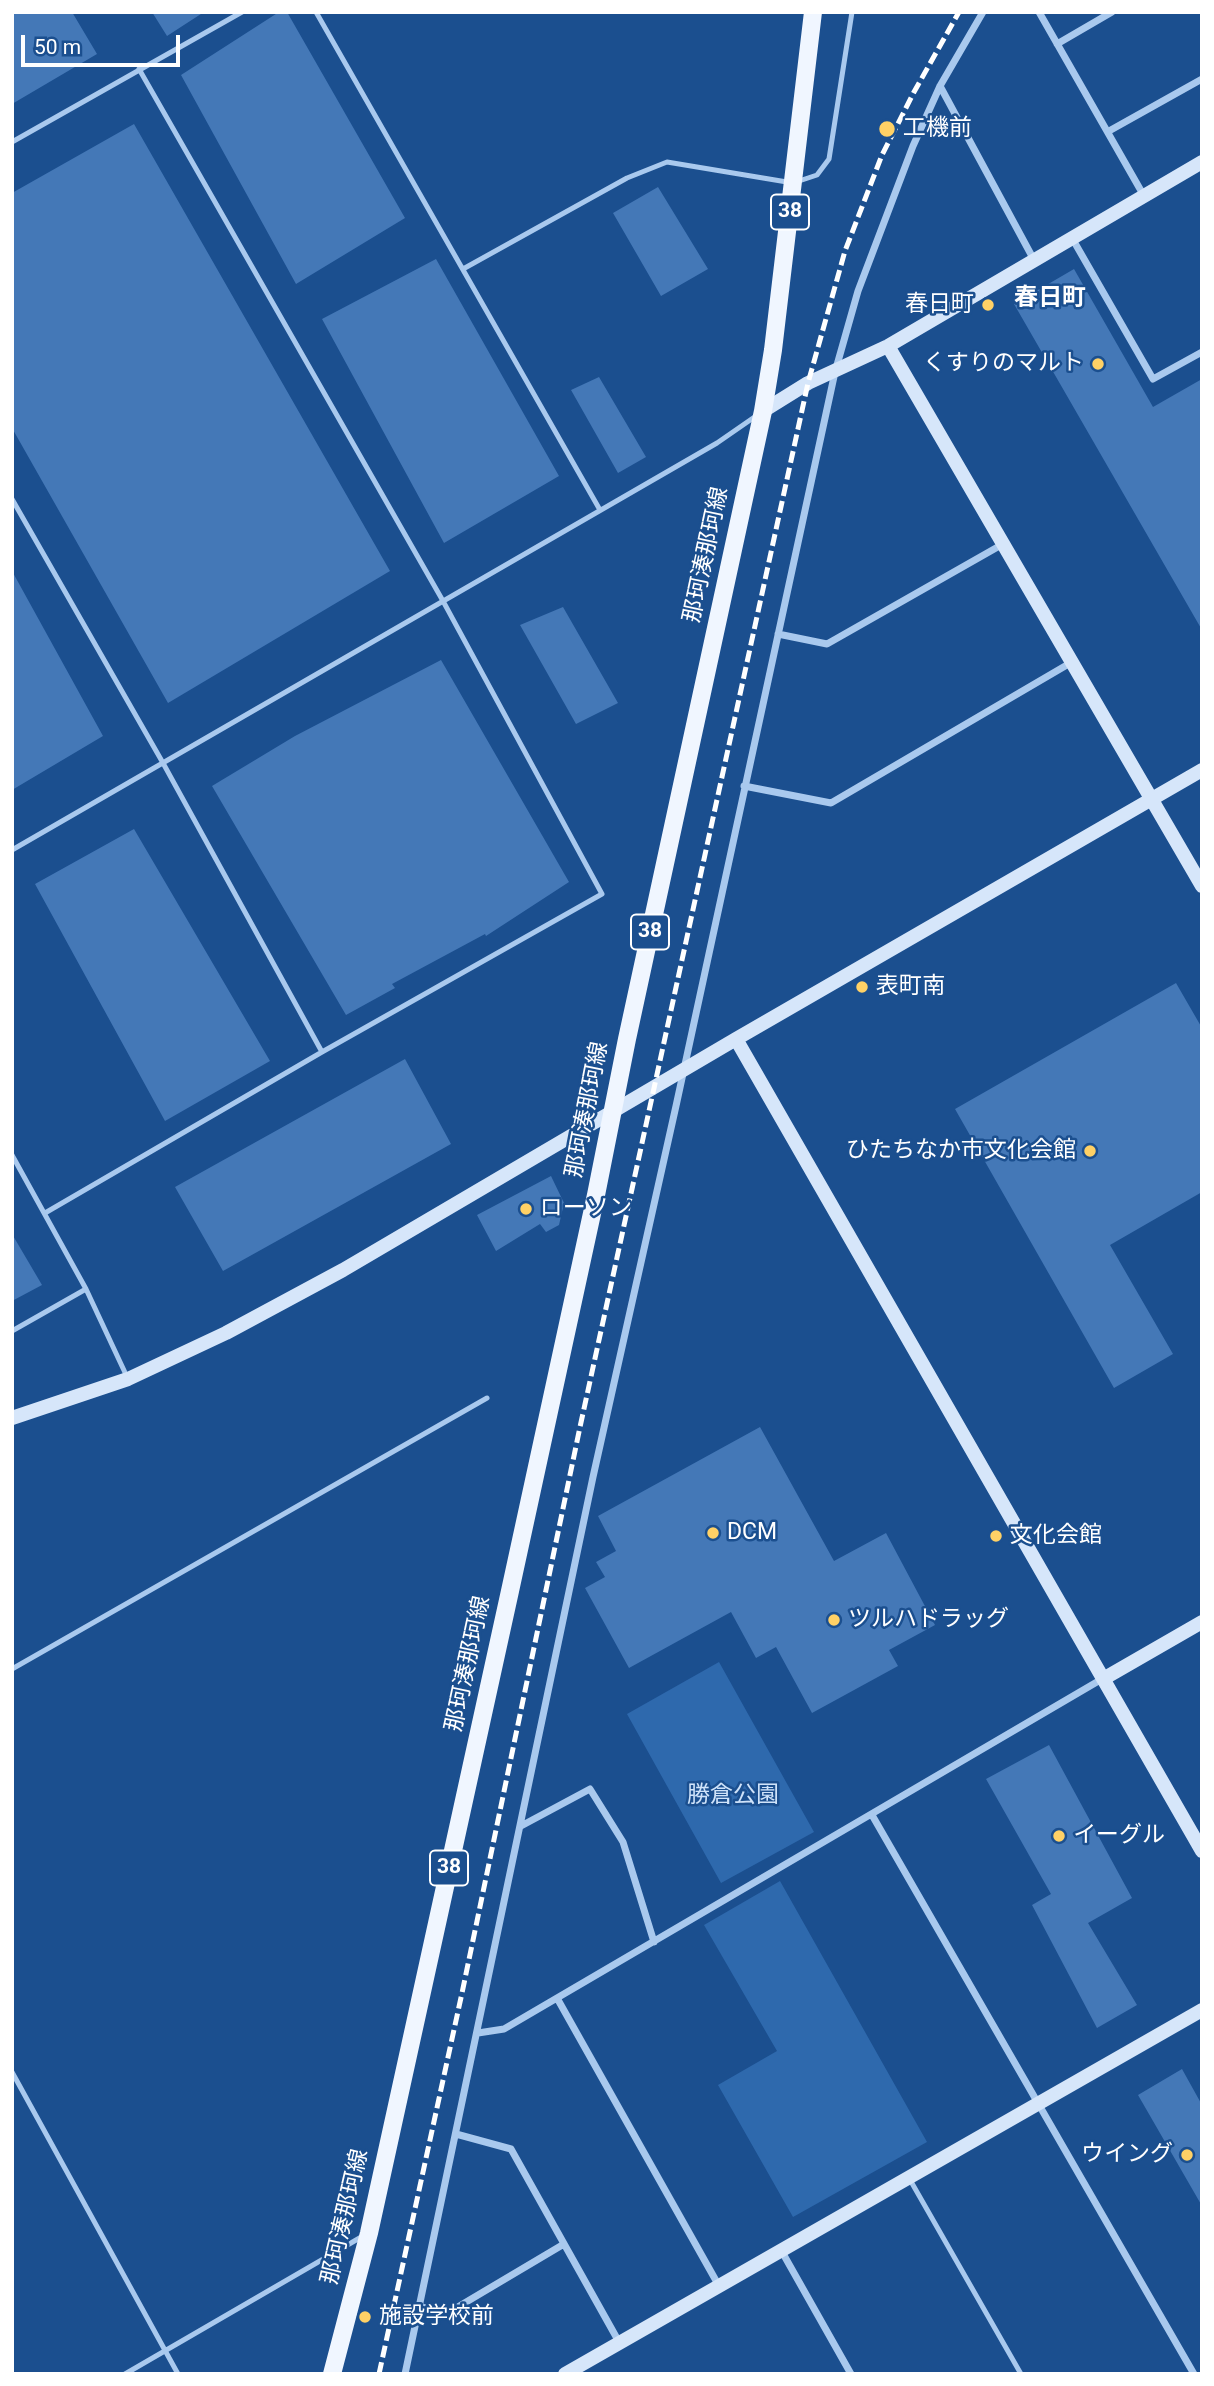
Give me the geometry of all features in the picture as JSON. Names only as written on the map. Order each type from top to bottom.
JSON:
[{"type":"main road","name":"那珂湊那珂線","points":[[332,2374],[369,2233],[513,1578],[763,411],[774,350],[813,12]]},
{"type":"street","points":[[405,2374],[593,1477],[835,372],[858,291],[913,146],[940,86],[983,12]]},
{"type":"street","points":[[1039,12],[1144,196]]},
{"type":"street","points":[[1057,44],[1112,12]]},
{"type":"street","points":[[1109,131],[1202,79]]},
{"type":"street","points":[[940,86],[1034,260]]},
{"type":"street","points":[[763,411],[808,383],[888,346],[1202,162]]},
{"type":"street","points":[[1072,238],[1153,379],[1202,352]]},
{"type":"street","points":[[888,346],[1201,882]]},
{"type":"street","points":[[778,634],[827,644],[1003,544]]},
{"type":"street","points":[[744,786],[831,803],[1072,662]]},
{"type":"street","points":[[12,1418],[128,1379],[226,1333],[343,1270],[1202,770]]},
{"type":"street","points":[[736,1039],[1202,1851]]},
{"type":"street","points":[[478,2033],[504,2029],[1202,1622]]},
{"type":"street","points":[[521,1826],[590,1789],[623,1842],[654,1942]]},
{"type":"street","points":[[872,1815],[1194,2374]]},
{"type":"street","points":[[557,1998],[719,2286]]},
{"type":"street","points":[[565,2374],[1202,2010]]},
{"type":"street","points":[[456,2134],[512,2148],[619,2342]]},
{"type":"street","points":[[419,2306],[446,2314],[564,2244]]},
{"type":"street","points":[[781,2250],[851,2374]]},
{"type":"lane","points":[[12,142],[242,12]]},
{"type":"lane","points":[[316,12],[600,510]]},
{"type":"lane","points":[[463,269],[627,177],[667,162],[793,183],[817,175],[829,159],[852,12]]},
{"type":"lane","points":[[45,1213],[602,894],[443,601],[139,69]]},
{"type":"lane","points":[[12,849],[732,434],[763,411]]},
{"type":"lane","points":[[12,499],[163,763],[322,1052]]},
{"type":"lane","points":[[12,1155],[86,1289],[128,1379]]},
{"type":"lane","points":[[12,1331],[86,1289]]},
{"type":"lane","points":[[12,1668],[487,1398]]},
{"type":"lane","points":[[12,2072],[178,2374]]},
{"type":"lane","points":[[909,2178],[1021,2374]]},
{"type":"lane","points":[[125,2374],[369,2233]]},
{"type":"green space","name":"勝倉公園","points":[[719,1662],[814,1832],[721,1883],[627,1714]]},
{"type":"green space","points":[[780,1881],[927,2142],[793,2217],[718,2085],[777,2051],[704,1925]]},
{"type":"building","points":[[12,12],[72,12],[97,54],[12,104]]},
{"type":"building","points":[[152,12],[204,12],[167,36]]},
{"type":"building","points":[[279,12],[287,12],[405,218],[296,284],[181,75]]},
{"type":"building","points":[[134,124],[390,571],[168,703],[12,428],[12,193]]},
{"type":"building","points":[[658,187],[708,269],[661,296],[613,213]]},
{"type":"building","points":[[436,259],[559,476],[444,543],[322,319]]},
{"type":"building","points":[[1074,269],[1153,407],[1202,379],[1202,630],[1014,304]]},
{"type":"building","points":[[599,377],[646,457],[618,473],[571,390]]},
{"type":"building","points":[[12,571],[103,736],[12,790]]},
{"type":"building","points":[[563,607],[618,703],[576,724],[520,625]]},
{"type":"building","points":[[441,660],[569,882],[486,936],[485,934],[392,984],[395,988],[346,1015],[212,786],[295,736]]},
{"type":"building","points":[[134,829],[270,1061],[165,1121],[35,884]]},
{"type":"building","name":"ひたちなか市文化会館","points":[[1176,983],[1202,1028],[1202,1192],[1110,1245],[1173,1354],[1114,1388],[955,1109]]},
{"type":"building","points":[[405,1059],[451,1144],[223,1271],[175,1187]]},
{"type":"building","name":"ローソン","points":[[551,1176],[564,1203],[559,1225],[546,1232],[540,1224],[496,1251],[477,1215]]},
{"type":"building","points":[[12,1234],[42,1285],[12,1301]]},
{"type":"building","name":"DCM","points":[[760,1427],[834,1561],[886,1533],[935,1625],[889,1650],[898,1666],[812,1713],[776,1647],[756,1658],[731,1612],[629,1668],[585,1588],[605,1577],[596,1562],[616,1551],[598,1516]]},
{"type":"building","name":"イーグル","points":[[1049,1745],[1132,1898],[1088,1923],[1137,2005],[1097,2028],[1032,1905],[1051,1894],[986,1779]]},
{"type":"building","name":"ウイング","points":[[1182,2069],[1202,2105],[1202,2206],[1138,2095]]},
{"type":"railway","points":[[379,2374],[580,1427],[808,383],[845,251],[882,155],[959,12]]},
{"type":"place","name":"工機前","points":[[887,129]]},
{"type":"place","name":"春日町","points":[[988,305]]},
{"type":"place","name":"くすりのマルト","points":[[1098,364]]},
{"type":"place","name":"表町南","points":[[862,987]]},
{"type":"place","name":"ひたちなか市文化会館","points":[[1090,1151]]},
{"type":"place","name":"ローソン","points":[[526,1209]]},
{"type":"place","name":"DCM","points":[[713,1533]]},
{"type":"place","name":"文化会館","points":[[996,1536]]},
{"type":"place","name":"ツルハドラッグ","points":[[834,1620]]},
{"type":"place","name":"イーグル","points":[[1059,1836]]},
{"type":"place","name":"ウイング","points":[[1187,2155]]},
{"type":"place","name":"施設学校前","points":[[365,2317]]},
{"type":"district","name":"春日町","points":[[1050,299]]}]
